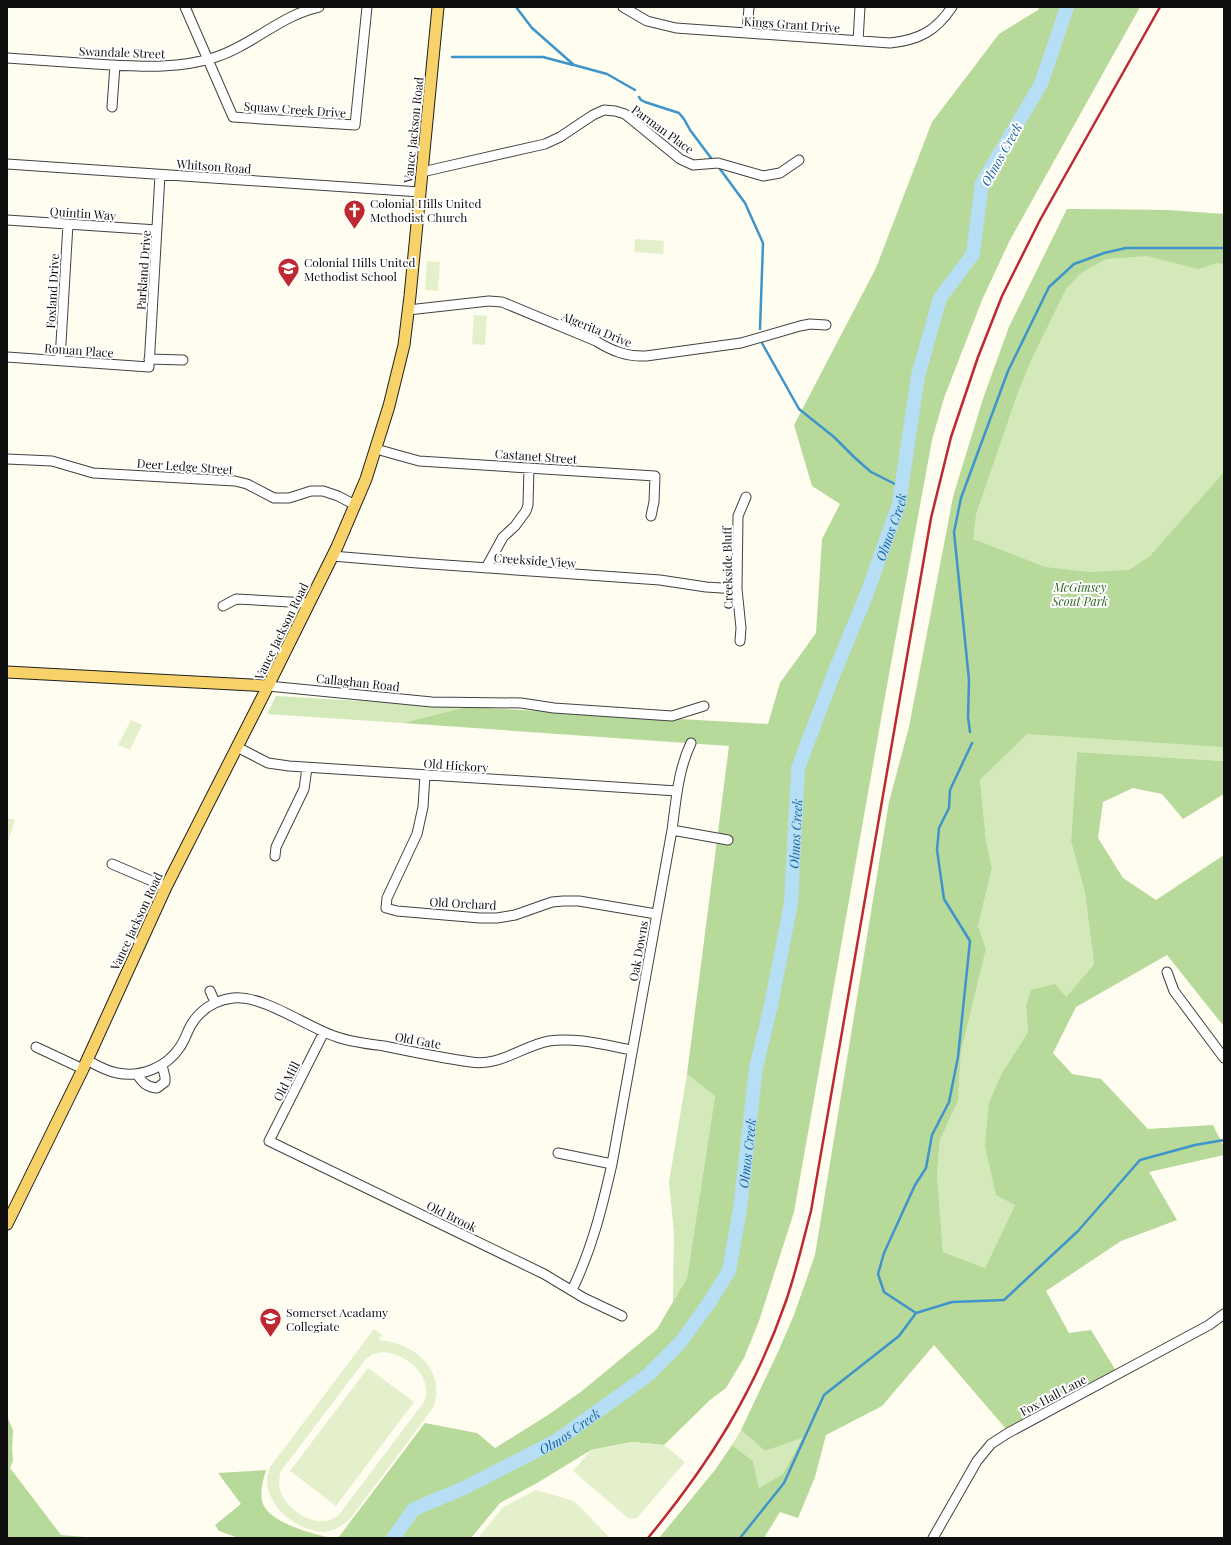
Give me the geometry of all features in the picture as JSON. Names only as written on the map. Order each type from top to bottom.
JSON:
[{"type":"main road","name":"Vance Jackson Road","points":[[7,1224],[85,1064],[166,887],[332,556],[355,505],[376,449],[389,406],[404,345],[438,7]]},
{"type":"main road","name":"Callaghan Road","points":[[7,672],[268,686]]},
{"type":"street","points":[[185,7],[208,59]]},
{"type":"street","name":"Swandale Street","points":[[7,58],[148,67],[173,66],[208,59],[232,51],[253,40],[278,23],[303,9],[319,7]]},
{"type":"street","name":"Squaw Creek Drive","points":[[208,59],[233,117],[355,125],[367,7]]},
{"type":"street","name":"Kings Grant Drive","points":[[622,7],[647,21],[666,27],[890,43],[904,42],[918,38],[936,26],[952,7]]},
{"type":"street","points":[[747,33],[749,7]]},
{"type":"street","points":[[858,41],[860,7]]},
{"type":"street","points":[[112,107],[114,65]]},
{"type":"street","name":"Parman Place","points":[[422,172],[552,141],[575,128],[593,115],[604,110],[625,114],[680,159],[693,165],[718,163],[763,176],[780,173],[799,160]]},
{"type":"street","name":"Whitson Road","points":[[7,164],[420,192]]},
{"type":"street","name":"Parkland Drive","points":[[149,363],[160,175]]},
{"type":"street","name":"Quintin Way","points":[[7,220],[157,230]]},
{"type":"street","name":"Foxland Drive","points":[[60,360],[68,224]]},
{"type":"street","name":"Algerita Drive","points":[[408,310],[489,301],[502,302],[590,338],[608,348],[634,356],[646,356],[726,346],[800,326],[810,324],[826,325]]},
{"type":"street","name":"Roman Place","points":[[7,357],[149,363],[183,360]]},
{"type":"street","name":"Castanet Street","points":[[376,449],[418,461],[656,476],[654,502],[650,516]]},
{"type":"street","name":"Deer Ledge Street","points":[[7,459],[52,462],[93,473],[235,481],[247,484],[274,498],[289,498],[311,491],[323,491],[338,496],[355,505]]},
{"type":"street","points":[[486,568],[503,537],[515,526],[526,510],[528,505],[529,468]]},
{"type":"street","name":"Creekside Bluff","points":[[740,641],[737,589],[738,516],[746,496]]},
{"type":"street","name":"Creekside View","points":[[332,556],[660,580],[706,587],[737,589]]},
{"type":"street","points":[[223,606],[236,599],[308,603]]},
{"type":"street","name":"Callaghan Road","points":[[268,686],[432,702],[521,703],[554,708],[672,716],[704,706]]},
{"type":"street","name":"Oak Downs","points":[[572,1290],[593,1241],[612,1164],[672,830],[677,791],[685,756],[690,744]]},
{"type":"street","name":"Old Hickory","points":[[237,747],[268,763],[307,768],[677,791]]},
{"type":"street","points":[[275,856],[276,847],[304,789],[307,768]]},
{"type":"street","name":"Old Orchard","points":[[425,775],[423,808],[417,834],[387,898],[386,908],[480,918],[497,918],[515,915],[552,902],[578,901],[656,914]]},
{"type":"street","points":[[672,830],[728,840]]},
{"type":"street","points":[[112,864],[166,887]]},
{"type":"street","points":[[1167,972],[1174,992],[1224,1058]]},
{"type":"street","points":[[36,1047],[85,1064],[118,1073],[130,1075],[154,1069],[174,1056],[199,1015],[215,1002],[210,991]]},
{"type":"street","name":"Old Gate","points":[[215,1002],[233,998],[255,1000],[338,1038],[473,1063],[500,1059],[538,1044],[559,1040],[584,1041],[632,1050]]},
{"type":"street","name":"Old Mill","points":[[270,1141],[324,1032]]},
{"type":"street","points":[[137,1074],[147,1086],[157,1088],[165,1082],[162,1065]]},
{"type":"street","name":"Old Brook","points":[[270,1141],[544,1274],[584,1298],[622,1316]]},
{"type":"street","points":[[558,1153],[612,1164]]},
{"type":"street","name":"Fox Hall Lane","points":[[933,1538],[978,1461],[991,1444],[1008,1433],[1209,1325],[1224,1314]]},
{"type":"green space","points":[[1039,7],[1140,7],[1010,240],[982,300],[944,398],[932,440],[794,1212],[759,1321],[744,1358],[726,1388],[710,1400],[664,1445],[632,1442],[591,1450],[537,1483],[500,1503],[471,1538],[338,1538],[425,1423],[477,1433],[495,1448],[548,1415],[582,1391],[657,1329],[687,1278],[715,1096],[687,1074],[729,746],[403,723],[466,707],[768,724],[780,683],[816,633],[822,539],[840,504],[812,486],[794,425],[876,268],[932,122],[999,34],[1038,10]]},
{"type":"green space","name":"McGimsey Scout Park","points":[[1067,209],[1166,210],[1224,214],[1224,761],[1077,752],[1071,841],[1085,893],[1094,964],[1066,997],[1026,1006],[1028,1032],[1002,1073],[1015,1205],[985,1268],[943,1252],[937,1174],[940,1140],[958,1101],[961,1052],[986,949],[978,926],[992,868],[986,840],[980,780],[1026,734],[953,497],[983,399],[1009,327]]},
{"type":"green space","points":[[1067,209],[1166,210],[1224,214],[1224,264],[1217,263],[1198,269],[1147,256],[1106,259],[1081,273],[1066,289],[1032,358],[1018,392],[976,514],[973,539],[1045,567],[1089,572],[1129,570],[1150,556],[1224,472],[1224,747],[1027,734],[980,780],[986,840],[992,868],[978,926],[986,949],[961,1052],[958,1101],[940,1140],[937,1174],[943,1252],[985,1268],[1015,1205],[996,1195],[985,1146],[989,1103],[1002,1073],[1028,1032],[1026,1006],[1031,990],[1055,984],[1066,997],[1094,964],[1085,893],[1071,841],[1077,752],[1224,761],[1224,794],[1183,819],[1162,794],[1133,788],[1103,802],[1098,838],[1123,878],[1156,900],[1224,855],[1224,1023],[1222,1024],[1167,955],[1076,1007],[1053,1053],[1072,1074],[1101,1079],[1148,1129],[1213,1125],[1224,1147],[1224,1155],[1149,1172],[1177,1220],[1121,1241],[1046,1291],[1069,1333],[1091,1330],[1116,1371],[1007,1430],[934,1345],[882,1406],[826,1435],[815,1477],[798,1518],[780,1512],[764,1538],[659,1538],[715,1470],[732,1445],[753,1461],[759,1488],[783,1474],[802,1438],[765,1451],[741,1430],[794,1315],[815,1255],[889,802],[909,727],[953,497],[983,399],[1009,327]]},
{"type":"green space","points":[[635,239],[664,241],[663,254],[634,252]]},
{"type":"green space","points":[[427,261],[440,262],[438,291],[425,290]]},
{"type":"green space","points":[[474,315],[487,316],[485,345],[472,344]]},
{"type":"green space","points":[[276,696],[466,707],[403,723],[267,714]]},
{"type":"green space","points":[[131,720],[142,725],[130,750],[118,745]]},
{"type":"green space","points":[[7,818],[15,820],[7,845]]},
{"type":"green space","points":[[687,1074],[715,1096],[687,1278],[673,1302],[674,1233],[669,1182]]},
{"type":"green space","points":[[374,1329],[382,1335],[379,1340],[404,1346],[424,1360],[431,1370],[435,1381],[436,1394],[433,1408],[350,1519],[341,1526],[327,1532],[314,1531],[296,1524],[288,1518],[275,1504],[268,1488],[267,1482],[270,1467]],"holes":[[[383,1352],[392,1354],[409,1362],[422,1375],[426,1392],[424,1402],[338,1516],[330,1520],[319,1521],[299,1514],[284,1499],[280,1490],[279,1479],[281,1471],[365,1360],[373,1354]]]},
{"type":"green space","points":[[368,1368],[414,1402],[336,1506],[290,1471]]},
{"type":"green space","points":[[7,1416],[13,1430],[13,1461],[10,1468],[61,1535],[97,1538],[7,1538]]},
{"type":"green space","points":[[741,1430],[765,1451],[802,1437],[783,1474],[759,1488],[753,1461],[732,1445]]},
{"type":"green space","points":[[632,1442],[664,1445],[685,1462],[637,1518],[629,1519],[573,1471],[591,1450]]},
{"type":"green space","points":[[266,1470],[261,1495],[263,1504],[267,1511],[274,1517],[293,1527],[331,1538],[239,1538],[219,1531],[215,1525],[241,1504],[218,1473]]},
{"type":"green space","points":[[536,1490],[574,1501],[610,1538],[478,1538],[503,1507]]},
{"type":"waterway","points":[[516,7],[532,28],[574,65],[607,74],[635,90]]},
{"type":"waterway","name":"Olmos Creek","points":[[393,1538],[414,1509],[462,1489],[556,1441],[647,1376],[680,1343],[709,1303],[729,1271],[740,1209],[756,1068],[771,1005],[791,903],[798,768],[834,673],[866,596],[899,504],[918,376],[940,298],[973,254],[982,183],[1041,84],[1067,7]]},
{"type":"waterway","points":[[452,57],[543,57],[573,65]]},
{"type":"waterway","points":[[639,97],[645,102],[679,113],[711,158]]},
{"type":"waterway","points":[[720,169],[745,203],[763,243],[760,329]]},
{"type":"waterway","points":[[970,732],[968,717],[969,680],[954,532],[961,498],[1008,371],[1049,287],[1074,264],[1104,253],[1126,248],[1224,248]]},
{"type":"waterway","points":[[762,343],[799,409],[834,437],[871,472],[901,487]]},
{"type":"waterway","points":[[916,1313],[884,1292],[878,1274],[884,1253],[915,1185],[926,1168],[932,1135],[949,1102],[958,1057],[970,941],[944,899],[937,850],[939,828],[949,808],[950,790],[972,743]]},
{"type":"waterway","points":[[740,1538],[784,1483],[824,1395],[899,1336],[916,1313],[952,1302],[1004,1300],[1078,1231],[1140,1160],[1195,1145],[1224,1140]]},
{"type":"railway","points":[[648,1538],[691,1483],[728,1426],[744,1397],[760,1366],[773,1335],[786,1301],[796,1268],[811,1211],[931,518],[951,437],[978,357],[1002,296],[1040,220],[1160,7]]},
{"type":"place","name":"Colonial Hills United Methodist Church","points":[[354,230]]},
{"type":"place","name":"Colonial Hills United Methodist School","points":[[288,288]]},
{"type":"place","name":"Somerset Acadamy Collegiate","points":[[270,1338]]}]
